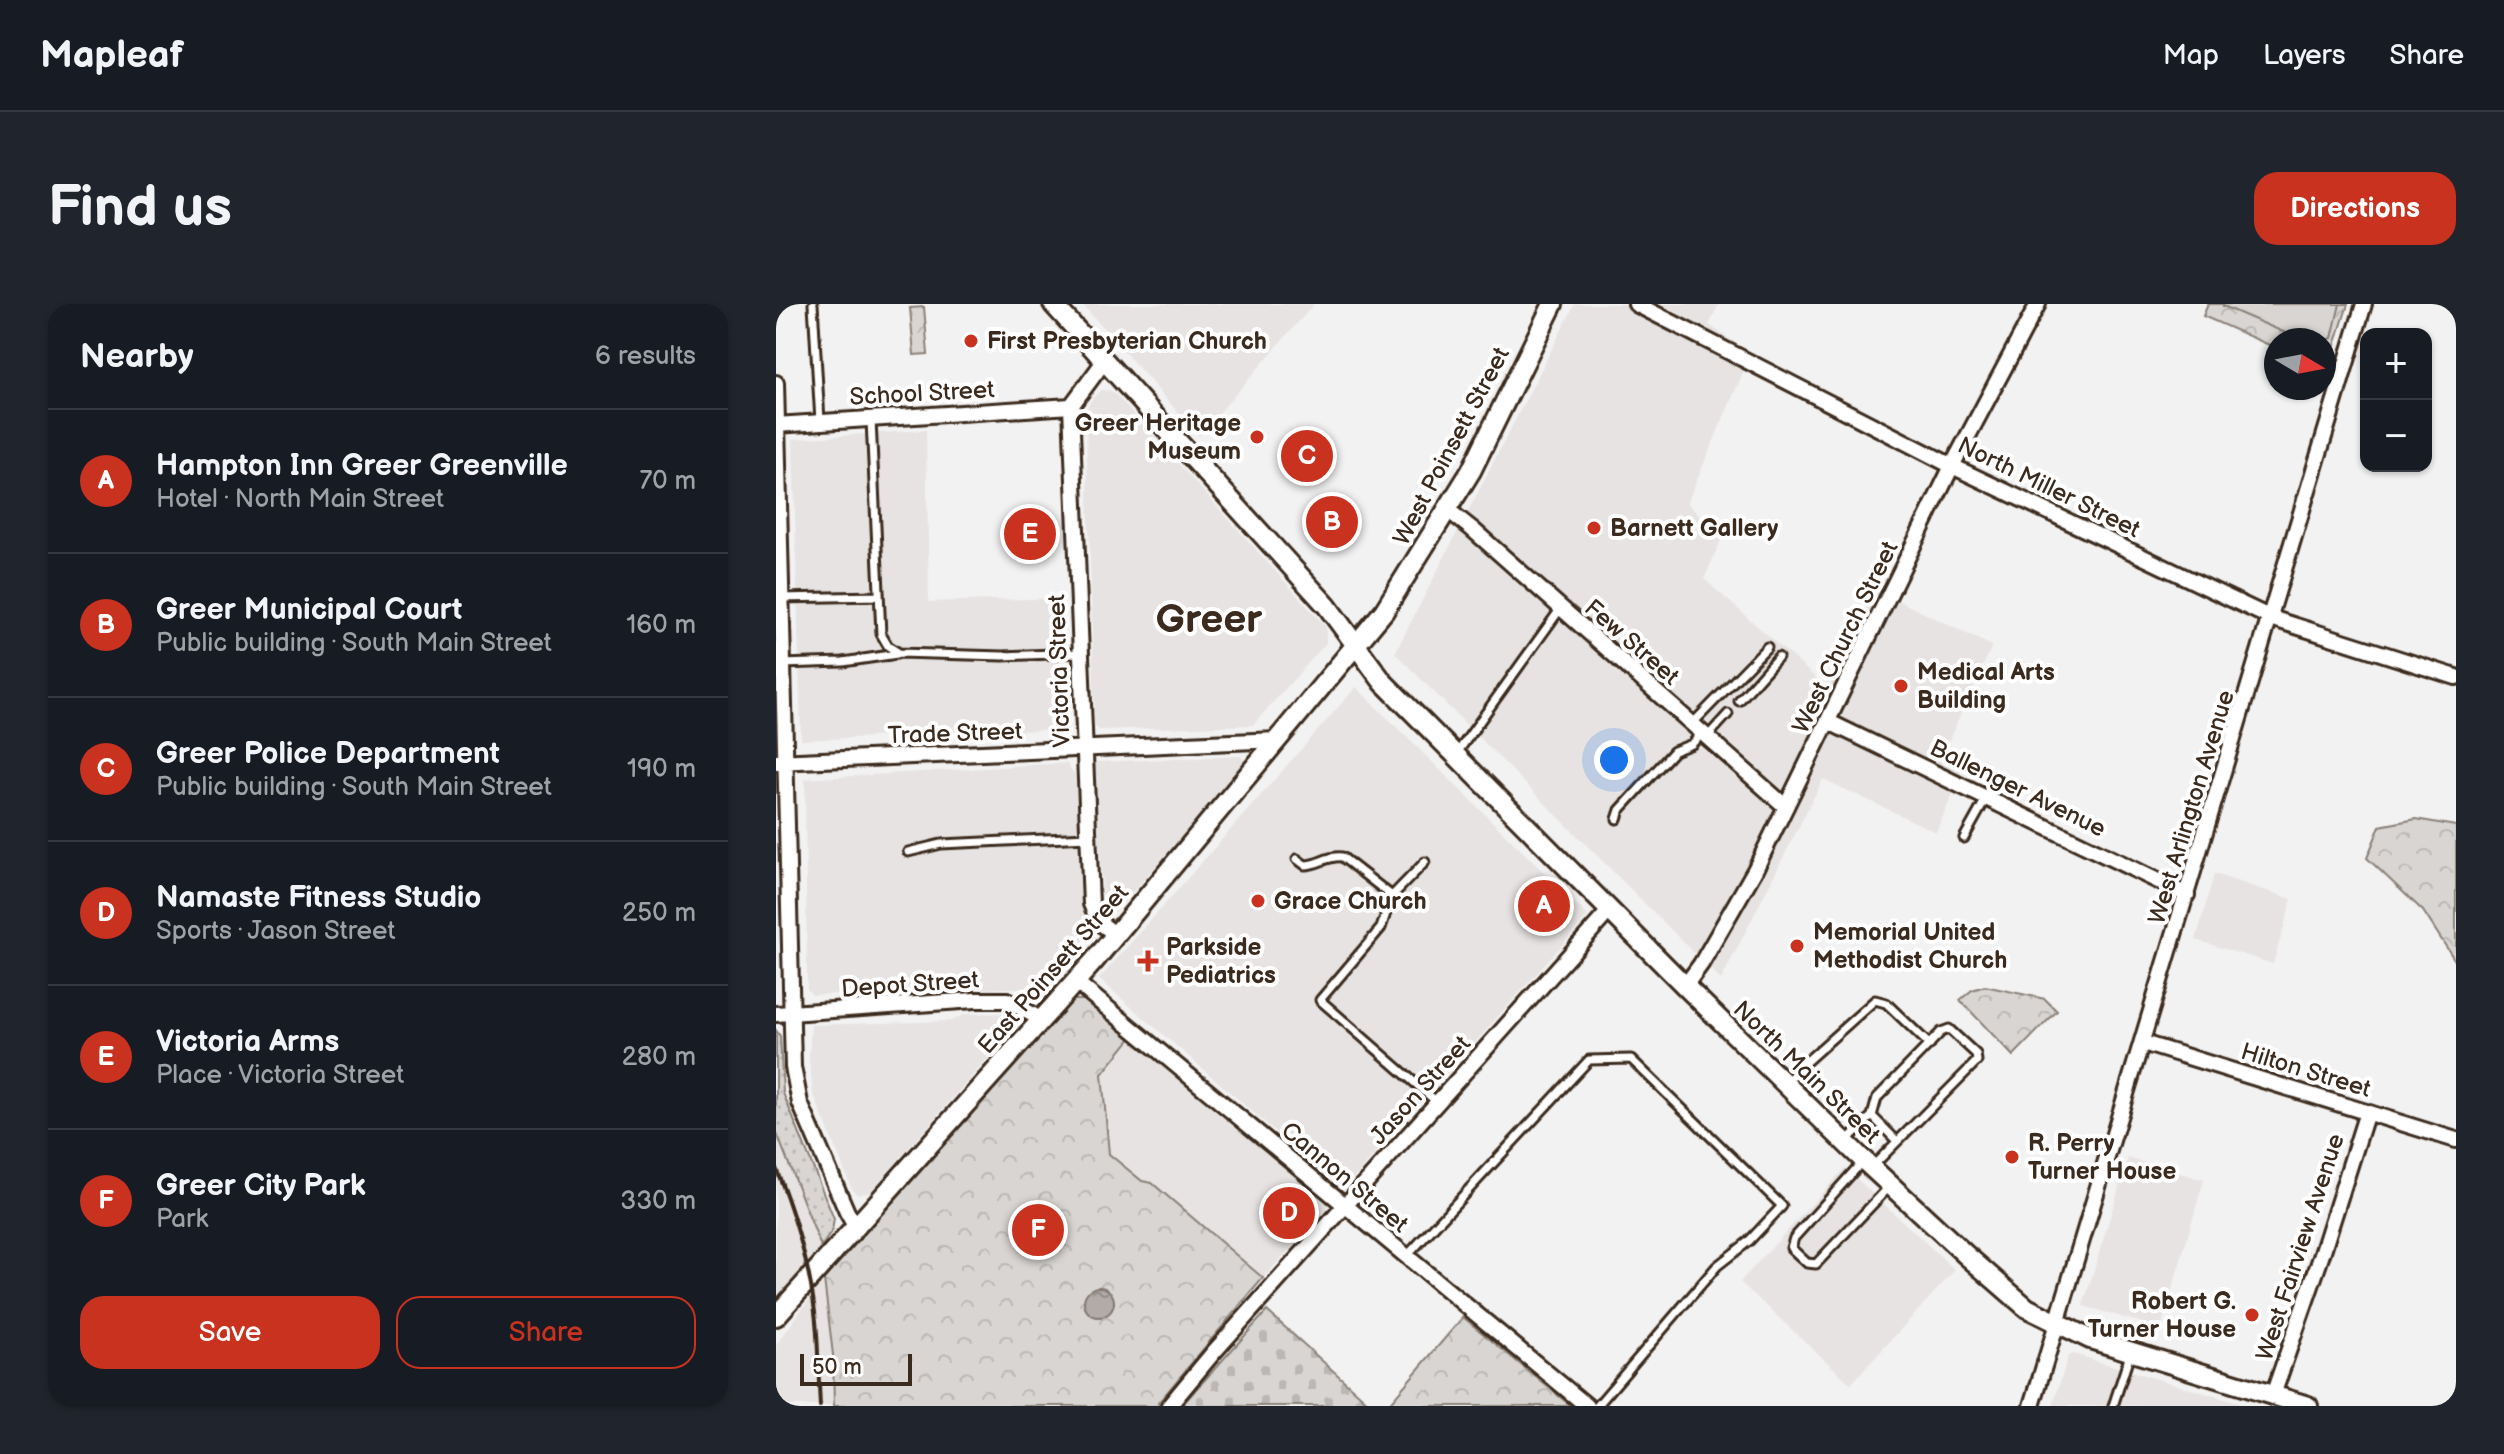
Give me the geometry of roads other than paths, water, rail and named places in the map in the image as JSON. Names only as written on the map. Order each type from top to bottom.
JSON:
[{"type":"main road","name":"North Main Street","points":[[1053,304],[1327,606],[1383,682],[1609,911],[1867,1164],[2027,1308],[2090,1339],[2302,1405]]},
{"type":"main road","name":"West Poinsett Street","points":[[1356,645],[1395,596],[1471,471],[1553,304]]},
{"type":"main road","name":"East Poinsett Street","points":[[776,1316],[1076,982],[1356,645]]},
{"type":"street","name":"North Miller Street","points":[[1636,304],[1952,466],[2271,618],[2456,677]]},
{"type":"street","name":"West Church Street","points":[[1685,986],[1709,951],[1786,807],[1952,466],[2038,304]]},
{"type":"street","name":"West Arlington Avenue","points":[[2032,1406],[2364,304]]},
{"type":"street","points":[[1071,406],[1105,360]]},
{"type":"street","points":[[776,383],[783,1014],[800,1103],[855,1226]]},
{"type":"street","name":"School Street","points":[[776,425],[1071,406]]},
{"type":"street","name":"Victoria Street","points":[[1071,406],[1091,904],[1095,917],[1116,935]]},
{"type":"street","name":"Few Street","points":[[1448,510],[1786,807]]},
{"type":"street","name":"Ballenger Avenue","points":[[1829,722],[2187,895]]},
{"type":"street","name":"Trade Street","points":[[781,762],[1278,740]]},
{"type":"street","points":[[1249,741],[1258,764]]},
{"type":"street","name":"Jason Street","points":[[1169,1406],[1609,911]]},
{"type":"street","name":"Cannon Street","points":[[1076,982],[1587,1406]]},
{"type":"street","name":"Depot Street","points":[[783,1014],[1007,1000],[1042,1020]]},
{"type":"street","name":"Hilton Street","points":[[2143,1043],[2456,1140]]},
{"type":"street","name":"West Fairview Avenue","points":[[2273,1395],[2367,1112]]},
{"type":"lane","points":[[813,304],[820,421]]},
{"type":"lane","points":[[871,417],[881,634],[888,646],[899,653]]},
{"type":"lane","points":[[780,598],[879,596]]},
{"type":"lane","points":[[1456,755],[1561,608]]},
{"type":"lane","points":[[1617,819],[1620,810],[1674,751],[1692,744],[1767,647]]},
{"type":"lane","points":[[779,664],[843,662],[899,653],[1003,656],[1080,653]]},
{"type":"lane","points":[[1739,701],[1778,657]]},
{"type":"lane","points":[[1701,731],[1728,714]]},
{"type":"lane","points":[[1964,838],[1987,797]]},
{"type":"lane","points":[[908,852],[941,844],[1088,837]]},
{"type":"lane","points":[[1297,859],[1305,865],[1312,865],[1327,858],[1342,857],[1392,896]]},
{"type":"lane","points":[[1425,862],[1392,896],[1381,928],[1320,1000],[1438,1103]]},
{"type":"lane","points":[[1786,1083],[1875,1000],[1886,1003],[1930,1045]]},
{"type":"lane","points":[[1845,1142],[1872,1116],[1877,1098],[1941,1032],[1949,1029],[1976,1054],[1977,1061],[1897,1141],[1867,1164],[1794,1238],[1791,1248],[1807,1263],[1816,1264],[1890,1185]]},
{"type":"lane","points":[[1406,1257],[1589,1060],[1631,1059],[1782,1206],[1749,1241],[1717,1266],[1597,1406]]},
{"type":"lane","points":[[1872,1116],[1897,1141]]},
{"type":"lane","points":[[2113,1406],[2131,1352]]},
{"type":"water","points":[[1099,1287],[1110,1291],[1114,1302],[1110,1313],[1099,1317],[1088,1313],[1084,1302],[1088,1291]]},
{"type":"railway","points":[[776,1168],[809,1275],[817,1335],[820,1406]]},
{"type":"place","name":"First Presbyterian Church","points":[[971,341]]},
{"type":"place","name":"Greer Heritage Museum","points":[[1257,437]]},
{"type":"place","name":"Greer Police Department","points":[[1307,456]]},
{"type":"place","name":"Greer Municipal Court","points":[[1332,522]]},
{"type":"place","name":"Barnett Gallery","points":[[1594,528]]},
{"type":"place","name":"Victoria Arms","points":[[1030,534]]},
{"type":"place","name":"Medical Arts Building","points":[[1901,686]]},
{"type":"place","name":"Grace Church","points":[[1258,901]]},
{"type":"place","name":"Hampton Inn Greer Greenville","points":[[1544,906]]},
{"type":"place","name":"Memorial United Methodist Church","points":[[1797,946]]},
{"type":"place","name":"Parkside Pediatrics","points":[[1148,961]]},
{"type":"place","name":"R. Perry Turner House","points":[[2012,1157]]},
{"type":"place","name":"Namaste Fitness Studio","points":[[1289,1213]]},
{"type":"place","name":"Greer City Park","points":[[1038,1230]]},
{"type":"place","name":"Robert G. Turner House","points":[[2252,1315]]},
{"type":"district","name":"Greer","points":[[1209,618]]}]
